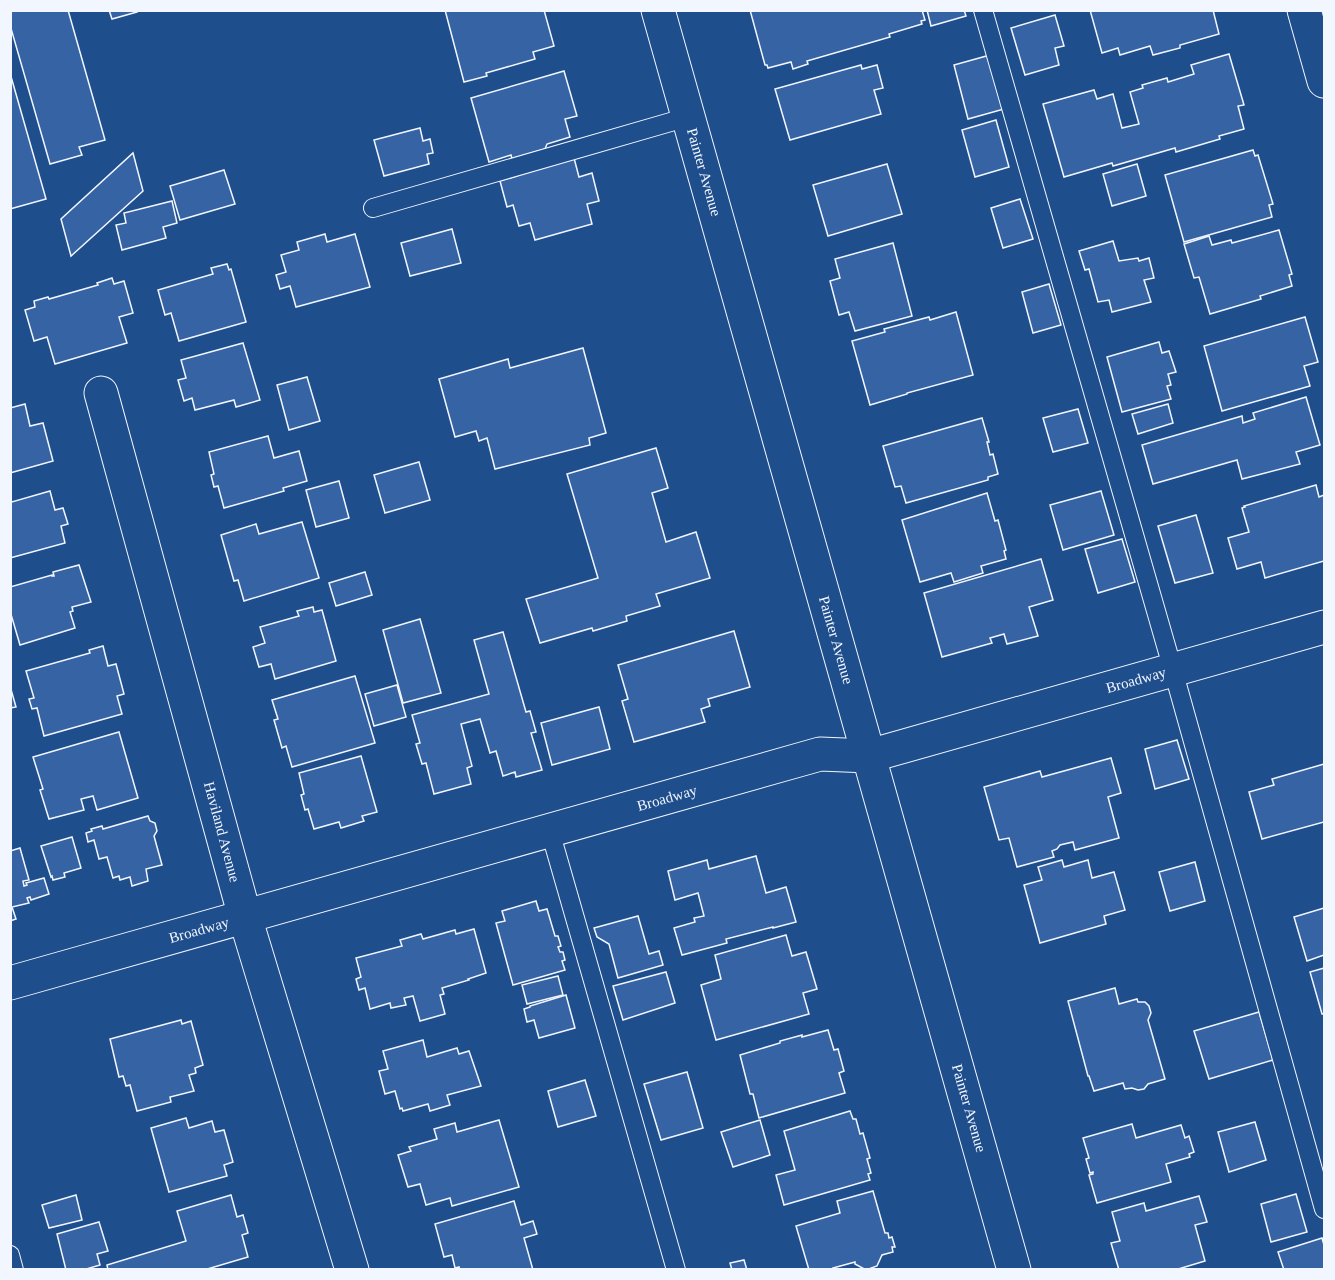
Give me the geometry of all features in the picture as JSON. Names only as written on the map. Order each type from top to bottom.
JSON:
[{"type":"street","name":"Painter Avenue","points":[[658,10],[1014,1269]]},
{"type":"street","points":[[1305,10],[1324,81]]},
{"type":"street","name":"Haviland Avenue","points":[[100,393],[245,917],[352,1269]]},
{"type":"street","name":"Broadway","points":[[10,983],[820,754],[869,756],[1324,627]]},
{"type":"lane","points":[[983,10],[1173,670],[1324,1209]]},
{"type":"lane","points":[[373,208],[688,117]]},
{"type":"lane","points":[[550,831],[676,1269]]},
{"type":"lane","points":[[10,1255],[14,1269]]},
{"type":"building","points":[[10,10],[68,10],[105,140],[79,147],[82,155],[50,164],[10,25]]},
{"type":"building","points":[[109,10],[136,10],[137,12],[112,19]]},
{"type":"building","points":[[445,10],[544,10],[554,46],[533,52],[535,59],[464,82]]},
{"type":"building","points":[[750,10],[922,10],[925,20],[921,21],[922,24],[889,34],[890,37],[807,61],[808,64],[793,69],[791,62],[768,68],[765,65]]},
{"type":"building","points":[[927,10],[964,10],[966,16],[931,26]]},
{"type":"building","points":[[1090,10],[1213,10],[1219,34],[1153,55],[1150,46],[1120,55],[1118,48],[1102,53]]},
{"type":"building","points":[[1055,15],[1064,46],[1055,48],[1059,65],[1025,75],[1011,28]]},
{"type":"building","points":[[1229,54],[1244,105],[1238,106],[1244,129],[1176,152],[1175,148],[1064,177],[1043,104],[1094,90],[1097,99],[1113,94],[1122,128],[1139,124],[1130,92],[1143,88],[1142,85],[1167,78],[1168,82],[1194,74],[1191,65]]},
{"type":"building","points":[[990,55],[1004,109],[968,119],[954,65]]},
{"type":"building","points":[[861,65],[862,69],[877,65],[883,88],[874,90],[881,114],[790,140],[775,89]]},
{"type":"building","points":[[564,71],[577,116],[565,119],[570,137],[547,144],[545,149],[512,159],[511,155],[489,162],[471,98]]},
{"type":"building","points":[[10,73],[46,199],[10,209]]},
{"type":"building","points":[[996,120],[1009,167],[975,177],[962,130]]},
{"type":"building","points":[[420,128],[423,141],[430,139],[433,153],[427,154],[429,164],[384,176],[374,140]]},
{"type":"building","points":[[1253,150],[1255,156],[1258,155],[1273,204],[1269,205],[1272,217],[1184,242],[1165,175]]},
{"type":"building","points":[[133,153],[143,191],[71,256],[61,219]]},
{"type":"building","points":[[574,158],[579,177],[592,173],[599,201],[587,204],[592,224],[535,240],[530,223],[519,226],[513,205],[507,207],[500,181]]},
{"type":"building","points":[[887,164],[902,214],[828,236],[813,185]]},
{"type":"building","points":[[1137,164],[1146,196],[1112,206],[1103,174]]},
{"type":"building","points":[[224,170],[235,204],[180,220],[170,186]]},
{"type":"building","points":[[1020,199],[1033,239],[1003,248],[991,208]]},
{"type":"building","points":[[172,201],[177,223],[163,227],[166,238],[122,250],[116,225],[126,223],[124,213]]},
{"type":"building","points":[[452,229],[461,263],[410,276],[401,243]]},
{"type":"building","points":[[1279,230],[1292,274],[1289,275],[1292,286],[1260,296],[1261,299],[1210,314],[1199,277],[1194,278],[1184,244],[1209,236],[1212,245],[1231,240],[1232,243]]},
{"type":"building","points":[[325,234],[327,242],[355,234],[370,287],[296,307],[290,286],[280,289],[276,275],[286,272],[281,255],[299,250],[297,242]]},
{"type":"building","points":[[1113,241],[1119,261],[1138,258],[1139,261],[1149,258],[1154,278],[1144,280],[1151,302],[1112,312],[1109,300],[1098,302],[1089,269],[1085,270],[1079,251]]},
{"type":"building","points":[[893,243],[912,316],[855,331],[849,312],[839,315],[830,281],[840,278],[835,259]]},
{"type":"building","points":[[227,264],[229,270],[231,269],[246,322],[179,341],[171,313],[165,315],[158,290],[213,274],[211,268]]},
{"type":"building","points":[[112,278],[114,284],[124,281],[133,313],[119,317],[127,343],[55,364],[47,337],[34,341],[25,310],[35,307],[34,301],[98,285],[97,283]]},
{"type":"building","points":[[1049,284],[1061,325],[1033,333],[1022,292]]},
{"type":"building","points":[[956,312],[973,375],[870,405],[852,341],[885,332],[884,329],[929,317],[930,320]]},
{"type":"building","points":[[1305,317],[1318,362],[1304,366],[1310,386],[1222,411],[1204,346]]},
{"type":"building","points":[[1159,342],[1162,353],[1169,351],[1176,372],[1168,374],[1171,385],[1167,386],[1171,399],[1122,412],[1107,357]]},
{"type":"building","points":[[243,343],[260,400],[236,407],[234,400],[195,410],[192,398],[184,401],[178,380],[186,378],[181,360]]},
{"type":"building","points":[[583,348],[606,433],[589,438],[590,445],[495,469],[487,438],[479,441],[476,431],[455,437],[439,379],[508,359],[510,368]]},
{"type":"building","points":[[307,377],[320,421],[289,430],[277,385]]},
{"type":"building","points":[[1306,397],[1320,445],[1296,452],[1300,464],[1242,479],[1237,460],[1153,484],[1142,445],[1242,416],[1243,423],[1255,419],[1253,413]]},
{"type":"building","points":[[25,404],[30,426],[43,423],[53,461],[10,473],[10,408]]},
{"type":"building","points":[[1168,404],[1173,423],[1138,434],[1132,414]]},
{"type":"building","points":[[1078,409],[1088,443],[1053,452],[1043,418]]},
{"type":"building","points":[[982,418],[990,455],[993,454],[998,474],[988,477],[988,480],[906,503],[901,486],[895,487],[883,446]]},
{"type":"building","points":[[268,436],[274,458],[299,451],[307,481],[283,488],[284,491],[224,508],[218,486],[214,487],[211,475],[214,474],[209,452]]},
{"type":"building","points":[[656,448],[668,488],[652,493],[666,542],[696,532],[710,578],[656,594],[660,606],[626,616],[627,621],[540,643],[526,599],[598,578],[567,474]]},
{"type":"building","points":[[419,462],[430,500],[385,513],[374,475]]},
{"type":"building","points":[[339,481],[349,518],[316,527],[306,490]]},
{"type":"building","points":[[1316,485],[1319,497],[1324,495],[1324,561],[1265,578],[1261,562],[1237,569],[1228,538],[1249,532],[1242,508]]},
{"type":"building","points":[[50,491],[55,510],[63,508],[68,524],[61,526],[65,543],[10,558],[10,499],[12,502]]},
{"type":"building","points":[[1101,491],[1114,535],[1063,550],[1050,505]]},
{"type":"building","points":[[987,493],[995,521],[998,520],[1006,550],[1004,551],[1006,559],[981,566],[983,573],[954,582],[951,573],[920,582],[902,520]]},
{"type":"building","points":[[1196,515],[1213,573],[1175,583],[1158,526]]},
{"type":"building","points":[[302,522],[319,578],[244,601],[238,580],[234,581],[221,535],[256,524],[259,534]]},
{"type":"building","points":[[1122,539],[1135,582],[1098,593],[1085,549]]},
{"type":"building","points":[[1041,559],[1053,600],[1029,607],[1038,636],[1007,644],[1004,634],[990,638],[992,643],[942,657],[924,593]]},
{"type":"building","points":[[79,565],[91,602],[72,607],[73,611],[70,612],[75,628],[20,645],[10,611],[10,587],[54,576],[53,572]]},
{"type":"building","points":[[365,572],[372,595],[336,606],[329,583]]},
{"type":"building","points":[[313,607],[314,612],[322,610],[336,661],[275,679],[271,664],[259,667],[253,647],[265,643],[260,627],[299,616],[297,611]]},
{"type":"building","points":[[420,619],[441,693],[403,703],[383,630]]},
{"type":"building","points":[[734,631],[750,687],[708,699],[710,706],[701,709],[705,722],[634,742],[622,701],[628,699],[618,665]]},
{"type":"building","points":[[503,632],[526,712],[530,711],[536,732],[531,733],[542,770],[516,777],[515,772],[503,776],[496,751],[490,753],[480,719],[461,724],[472,766],[467,768],[471,784],[434,794],[426,763],[422,764],[416,744],[420,743],[412,715],[489,694],[474,640]]},
{"type":"building","points":[[103,646],[108,666],[116,664],[124,694],[117,696],[122,714],[44,736],[37,708],[32,709],[29,699],[34,698],[26,671],[90,653],[89,650]]},
{"type":"building","points":[[355,676],[375,743],[292,767],[286,746],[282,748],[274,720],[278,719],[272,700]]},
{"type":"building","points":[[397,685],[406,717],[374,726],[365,694]]},
{"type":"building","points":[[10,686],[16,707],[10,708]]},
{"type":"building","points":[[599,707],[610,749],[552,765],[541,723]]},
{"type":"building","points":[[119,732],[138,798],[97,810],[93,796],[81,799],[84,810],[49,819],[33,757]]},
{"type":"building","points":[[1177,740],[1189,779],[1155,789],[1145,749]]},
{"type":"building","points":[[361,756],[377,812],[362,816],[364,821],[341,828],[339,822],[314,829],[308,809],[305,810],[299,773]]},
{"type":"building","points":[[1111,758],[1121,793],[1108,797],[1119,838],[1075,850],[1073,842],[1060,845],[1052,851],[1054,857],[1017,867],[1009,838],[999,840],[984,787],[1040,771],[1042,777]]},
{"type":"building","points":[[1324,764],[1324,822],[1262,839],[1249,792],[1274,785],[1272,779]]},
{"type":"building","points":[[148,816],[150,821],[155,823],[157,831],[154,836],[162,865],[146,869],[148,881],[132,886],[130,877],[120,880],[119,876],[113,878],[107,857],[99,859],[94,840],[88,842],[86,833],[92,831],[91,829],[102,826],[103,829]]},
{"type":"building","points":[[72,837],[81,868],[64,873],[65,877],[53,880],[41,846]]},
{"type":"building","points":[[20,848],[29,880],[23,881],[24,886],[27,885],[26,883],[44,878],[49,894],[31,900],[30,897],[27,898],[29,903],[12,907],[16,919],[10,921],[10,851]]},
{"type":"building","points":[[756,856],[766,893],[786,887],[796,922],[726,939],[727,943],[682,955],[674,928],[695,922],[694,918],[704,916],[698,893],[675,900],[668,871],[707,860],[709,869]]},
{"type":"building","points":[[1062,860],[1064,867],[1088,860],[1092,878],[1114,872],[1125,910],[1104,916],[1106,924],[1040,943],[1024,885],[1042,880],[1038,867]]},
{"type":"building","points":[[1195,862],[1205,901],[1170,911],[1159,872]]},
{"type":"building","points":[[536,901],[539,911],[547,909],[555,936],[558,936],[561,946],[558,947],[560,952],[563,952],[565,960],[562,961],[565,970],[513,985],[496,923],[505,921],[502,911]]},
{"type":"building","points":[[1324,908],[1324,955],[1307,961],[1294,917]]},
{"type":"building","points":[[638,916],[649,954],[659,951],[663,965],[618,978],[609,944],[597,937],[594,928]]},
{"type":"building","points":[[474,929],[486,973],[442,988],[444,994],[440,995],[445,1014],[420,1021],[413,996],[404,998],[406,1005],[391,1008],[390,1003],[370,1009],[365,988],[359,990],[356,979],[361,977],[356,958],[402,946],[400,940],[421,934],[423,939],[455,930],[456,934]]},
{"type":"building","points":[[786,935],[792,956],[806,952],[817,989],[803,993],[809,1014],[716,1040],[701,985],[721,979],[715,955]]},
{"type":"building","points":[[1324,968],[1324,1014],[1322,1014],[1310,972]]},
{"type":"building","points":[[666,972],[675,1003],[623,1020],[613,986]]},
{"type":"building","points":[[558,976],[563,995],[527,1004],[522,985]]},
{"type":"building","points":[[1115,988],[1119,1004],[1137,999],[1138,1002],[1145,1002],[1149,1006],[1151,1013],[1148,1020],[1165,1079],[1148,1084],[1144,1089],[1125,1089],[1123,1083],[1094,1091],[1068,1001]]},
{"type":"building","points":[[566,995],[575,1028],[539,1038],[534,1020],[527,1022],[524,1009]]},
{"type":"building","points":[[1259,1012],[1273,1060],[1209,1079],[1194,1031]]},
{"type":"building","points":[[181,1020],[182,1024],[191,1021],[203,1065],[195,1068],[196,1073],[189,1075],[194,1091],[170,1097],[171,1102],[137,1111],[130,1085],[126,1086],[123,1076],[119,1077],[110,1039]]},
{"type":"building","points":[[828,1030],[834,1050],[838,1049],[844,1071],[839,1073],[845,1093],[759,1118],[740,1055],[780,1043],[780,1041]]},
{"type":"building","points":[[423,1040],[427,1057],[457,1048],[459,1054],[469,1051],[481,1086],[447,1095],[450,1105],[430,1111],[428,1104],[403,1111],[402,1108],[400,1109],[395,1091],[385,1094],[379,1071],[388,1069],[383,1051]]},
{"type":"building","points":[[687,1072],[703,1128],[661,1140],[644,1084]]},
{"type":"building","points":[[585,1080],[596,1116],[558,1127],[548,1091]]},
{"type":"building","points":[[850,1111],[853,1119],[856,1119],[860,1134],[863,1133],[870,1158],[867,1159],[871,1173],[868,1174],[870,1180],[784,1205],[776,1175],[795,1170],[784,1131]]},
{"type":"building","points":[[186,1118],[189,1128],[212,1121],[215,1132],[224,1130],[233,1162],[224,1165],[227,1176],[169,1192],[151,1128]]},
{"type":"building","points":[[499,1120],[519,1187],[452,1206],[450,1198],[426,1205],[420,1184],[408,1187],[398,1155],[411,1151],[409,1147],[437,1139],[434,1129],[455,1123],[457,1132]]},
{"type":"building","points":[[760,1120],[770,1155],[733,1167],[721,1132]]},
{"type":"building","points":[[1255,1122],[1266,1160],[1229,1172],[1218,1132]]},
{"type":"building","points":[[1132,1124],[1136,1138],[1181,1125],[1185,1138],[1189,1136],[1194,1152],[1189,1154],[1190,1157],[1166,1164],[1171,1182],[1097,1203],[1089,1175],[1093,1172],[1090,1173],[1086,1159],[1089,1158],[1083,1138]]},
{"type":"building","points":[[873,1191],[885,1233],[888,1233],[889,1238],[892,1237],[895,1247],[892,1247],[893,1252],[882,1255],[877,1266],[866,1270],[855,1262],[833,1268],[834,1270],[809,1270],[796,1226],[840,1213],[837,1201]]},
{"type":"building","points":[[1296,1194],[1307,1232],[1271,1242],[1261,1204]]},
{"type":"building","points":[[76,1195],[82,1220],[49,1228],[42,1205]]},
{"type":"building","points":[[231,1195],[237,1217],[243,1215],[248,1233],[242,1235],[248,1257],[204,1270],[108,1270],[107,1265],[186,1241],[177,1211]]},
{"type":"building","points":[[1199,1196],[1207,1222],[1195,1225],[1205,1261],[1175,1270],[1119,1270],[1111,1243],[1120,1241],[1112,1212],[1144,1203],[1146,1211]]},
{"type":"building","points":[[514,1201],[521,1225],[533,1221],[537,1234],[524,1238],[533,1270],[460,1270],[459,1267],[455,1268],[452,1255],[444,1257],[435,1224]]},
{"type":"building","points":[[99,1222],[108,1251],[97,1254],[100,1265],[83,1270],[66,1270],[57,1234]]},
{"type":"building","points":[[1322,1238],[1324,1270],[1284,1270],[1278,1252]]},
{"type":"building","points":[[744,1260],[747,1270],[732,1270],[730,1263]]}]
